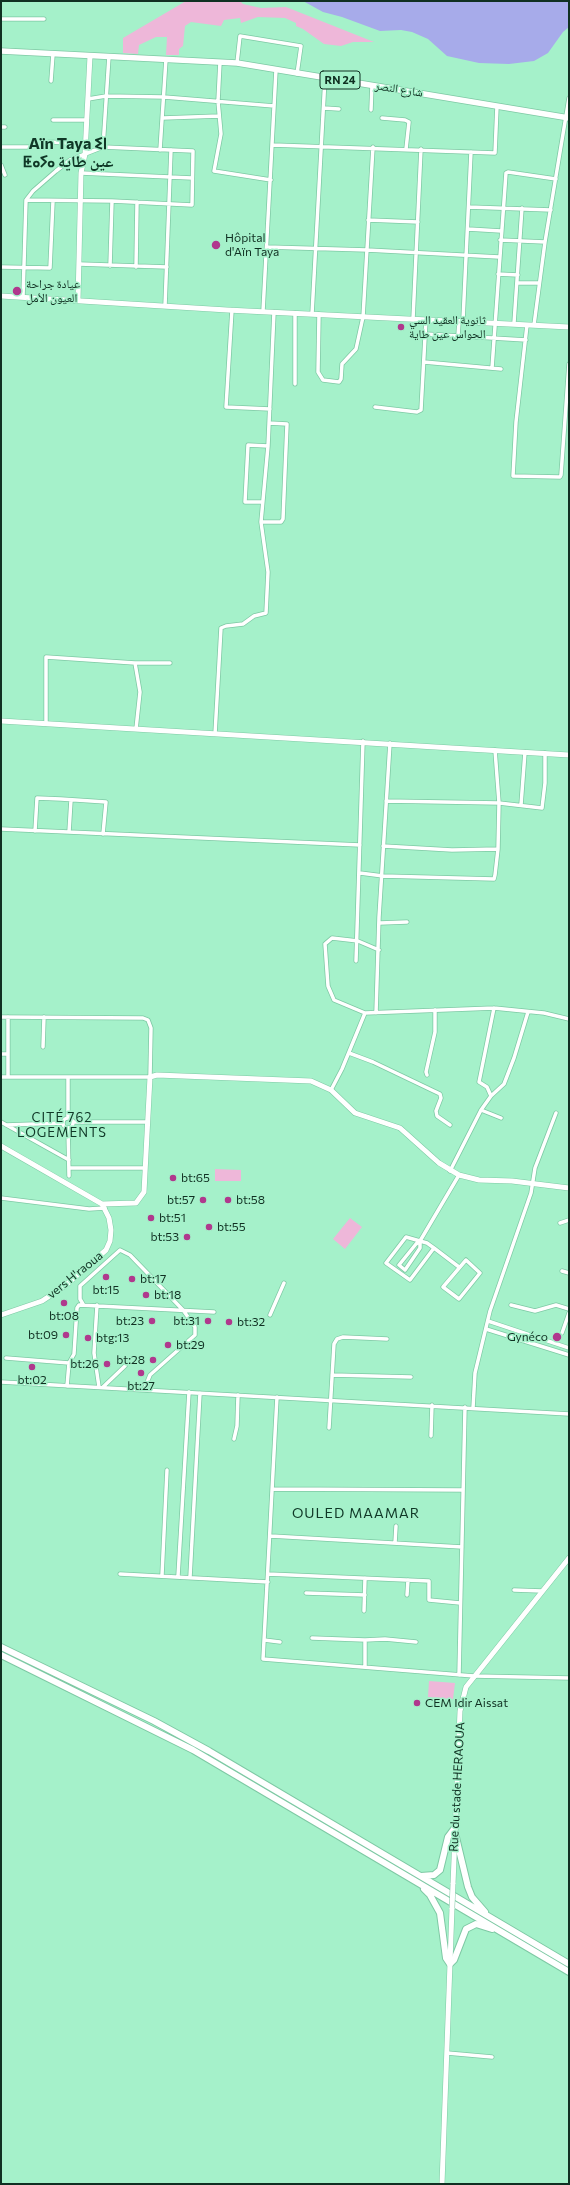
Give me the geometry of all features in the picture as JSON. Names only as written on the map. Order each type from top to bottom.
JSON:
[{"type":"highway","points":[[1,1647],[197,1744],[569,1964]]},
{"type":"highway","points":[[1,1655],[193,1750],[569,1972]]},
{"type":"highway","points":[[420,1875],[430,1876],[440,1870],[448,1837],[454,1828]]},
{"type":"highway","points":[[454,1828],[468,1887],[472,1897],[489,1916]]},
{"type":"highway","points":[[418,1882],[430,1895],[437,1906],[443,1926],[446,1958],[450,1964],[454,1958],[463,1933],[470,1925],[476,1924],[485,1926],[512,1937]]},
{"type":"main road","name":"RN 24","points":[[1,51],[109,56]]},
{"type":"main road","name":"شارع النصر","points":[[109,56],[237,63],[568,117]]},
{"type":"street","points":[[1,19],[44,19]]},
{"type":"street","points":[[237,63],[240,36],[301,46],[297,74]]},
{"type":"street","points":[[51,81],[53,54]]},
{"type":"street","points":[[78,300],[82,173],[85,154],[90,56]]},
{"type":"street","points":[[103,147],[109,56]]},
{"type":"street","points":[[160,150],[166,59]]},
{"type":"street","points":[[220,62],[218,100],[221,134],[214,171],[271,180]]},
{"type":"street","points":[[264,311],[276,70]]},
{"type":"street","points":[[312,314],[317,248],[325,78]]},
{"type":"street","points":[[370,110],[372,85]]},
{"type":"street","points":[[88,100],[106,96],[164,97],[218,100],[274,106]]},
{"type":"street","points":[[534,325],[545,242],[568,117],[569,98]]},
{"type":"street","points":[[273,144],[495,153],[497,106]]},
{"type":"street","points":[[324,108],[339,109]]},
{"type":"street","points":[[163,118],[219,116]]},
{"type":"street","points":[[382,118],[405,120],[409,122],[406,149]]},
{"type":"street","points":[[53,120],[87,120]]},
{"type":"street","points":[[50,142],[85,144]]},
{"type":"street","points":[[1,147],[29,147]]},
{"type":"street","points":[[24,297],[26,200],[33,191],[70,160],[103,147],[193,151],[192,205],[81,200],[26,200]]},
{"type":"street","points":[[319,314],[318,372],[321,379],[324,381],[340,381],[341,366],[356,349],[363,317],[368,250],[372,147]]},
{"type":"street","points":[[165,306],[171,150]]},
{"type":"street","points":[[413,319],[421,150]]},
{"type":"street","points":[[458,336],[461,320],[467,254],[471,152]]},
{"type":"street","points":[[1,164],[5,175]]},
{"type":"street","points":[[492,368],[502,207],[507,172],[556,179]]},
{"type":"street","points":[[82,173],[192,178]]},
{"type":"street","points":[[1,267],[50,268],[53,201]]},
{"type":"street","points":[[110,266],[112,201]]},
{"type":"street","points":[[136,267],[138,202]]},
{"type":"street","points":[[469,207],[502,207],[551,210]]},
{"type":"street","points":[[514,323],[522,208]]},
{"type":"street","points":[[368,220],[418,222]]},
{"type":"street","points":[[468,229],[501,231]]},
{"type":"street","points":[[500,240],[545,242]]},
{"type":"street","points":[[267,247],[467,254],[499,257]]},
{"type":"street","points":[[79,264],[167,267]]},
{"type":"street","points":[[498,274],[518,274]]},
{"type":"street","points":[[517,283],[539,283]]},
{"type":"street","points":[[1,296],[232,310],[363,317],[461,320],[569,327]]},
{"type":"street","points":[[232,310],[226,407],[270,409]]},
{"type":"street","points":[[215,734],[221,628],[243,624],[254,616],[266,613],[268,572],[261,522],[268,446],[274,312]]},
{"type":"street","points":[[295,384],[296,313]]},
{"type":"street","points":[[376,407],[417,412],[422,410],[426,319]]},
{"type":"street","points":[[527,325],[516,422],[512,475],[560,477],[569,364]]},
{"type":"street","points":[[425,334],[526,340]]},
{"type":"street","points":[[424,362],[501,369]]},
{"type":"street","points":[[564,415],[569,415]]},
{"type":"street","points":[[261,522],[282,522],[283,519],[287,424],[269,423]]},
{"type":"street","points":[[262,502],[245,502],[248,445],[268,446]]},
{"type":"street","points":[[563,448],[569,448]]},
{"type":"street","points":[[46,724],[46,657],[135,663],[170,663]]},
{"type":"street","points":[[135,663],[140,692],[136,729]]},
{"type":"street","points":[[1,721],[363,741],[569,755]]},
{"type":"street","points":[[356,962],[358,941],[363,741]]},
{"type":"street","points":[[376,1013],[383,876],[383,846],[390,744]]},
{"type":"street","points":[[360,873],[383,876],[494,879],[498,849],[499,803],[495,750]]},
{"type":"street","points":[[521,805],[525,752]]},
{"type":"street","points":[[386,801],[499,803],[542,808],[545,783],[545,753]]},
{"type":"street","points":[[35,831],[37,798],[106,802],[104,834]]},
{"type":"street","points":[[69,832],[71,800]]},
{"type":"street","points":[[1,829],[360,845]]},
{"type":"street","points":[[383,846],[452,850],[498,849]]},
{"type":"street","points":[[380,923],[407,922]]},
{"type":"street","points":[[379,950],[358,941],[332,938],[325,944],[328,986],[334,1000],[365,1013],[494,1008],[556,1015],[569,1019]]},
{"type":"street","points":[[491,1096],[487,1087],[479,1082],[494,1008]]},
{"type":"street","points":[[427,1075],[426,1072],[435,1032],[435,1010]]},
{"type":"street","points":[[450,1170],[481,1110],[491,1096],[504,1084],[514,1058],[528,1012]]},
{"type":"street","points":[[331,1090],[349,1053],[365,1013]]},
{"type":"street","points":[[1,1017],[137,1017],[148,1020],[151,1028],[144,1192],[136,1203],[88,1209],[1,1198]]},
{"type":"street","points":[[8,1017],[8,1077]]},
{"type":"street","points":[[43,1047],[44,1017]]},
{"type":"street","points":[[349,1053],[373,1062],[440,1094],[441,1098],[436,1111],[437,1116],[450,1125]]},
{"type":"street","points":[[1,1054],[8,1054]]},
{"type":"street","points":[[1,1077],[150,1077],[157,1075],[310,1081],[331,1090],[355,1113],[400,1128],[450,1170],[459,1175],[479,1180],[569,1188]]},
{"type":"street","points":[[5,1125],[63,1123],[68,1118],[68,1077]]},
{"type":"street","points":[[481,1110],[501,1118]]},
{"type":"street","points":[[473,1408],[475,1373],[488,1321],[509,1252],[531,1193],[536,1168],[556,1113]]},
{"type":"street","points":[[68,1118],[73,1122],[147,1122]]},
{"type":"street","points":[[1,1122],[69,1160]]},
{"type":"street","points":[[69,1176],[68,1128],[73,1122]]},
{"type":"street","points":[[63,1123],[68,1128]]},
{"type":"street","points":[[1,1146],[104,1206]]},
{"type":"street","points":[[69,1168],[145,1168]]},
{"type":"street","points":[[420,1241],[420,1248],[405,1270],[399,1266],[420,1241],[459,1175]]},
{"type":"street","name":"vers H'raoua","points":[[1,1315],[50,1296],[101,1255],[108,1245],[111,1236],[111,1224],[104,1206]]},
{"type":"street","points":[[560,1223],[569,1220]]},
{"type":"street","points":[[434,1248],[410,1280],[386,1263],[406,1237],[427,1243],[434,1248],[459,1267]]},
{"type":"street","points":[[83,1304],[80,1299],[80,1286],[120,1250],[130,1254],[183,1310],[195,1327],[195,1335],[150,1375],[144,1390]]},
{"type":"street","points":[[466,1260],[480,1273],[460,1299],[443,1286],[459,1267],[466,1260]]},
{"type":"street","points":[[562,1271],[569,1273]]},
{"type":"street","points":[[270,1315],[284,1283]]},
{"type":"street","points":[[67,1386],[69,1363],[74,1354],[77,1308],[79,1305],[83,1304],[214,1312]]},
{"type":"street","points":[[97,1305],[94,1353],[101,1387]]},
{"type":"street","points":[[511,1305],[535,1311],[556,1305],[569,1309]]},
{"type":"street","points":[[562,1333],[569,1313]]},
{"type":"street","points":[[488,1321],[569,1348]]},
{"type":"street","points":[[486,1329],[569,1355]]},
{"type":"street","points":[[329,1428],[334,1344],[337,1339],[387,1339]]},
{"type":"street","points":[[6,1358],[69,1363]]},
{"type":"street","points":[[101,1387],[125,1366]]},
{"type":"street","points":[[332,1375],[411,1377]]},
{"type":"street","points":[[1,1382],[331,1399],[569,1414]]},
{"type":"street","points":[[178,1576],[189,1392]]},
{"type":"street","points":[[190,1577],[200,1393]]},
{"type":"street","points":[[234,1439],[237,1426],[238,1395]]},
{"type":"street","points":[[277,1397],[271,1536],[263,1659],[474,1676],[569,1678]]},
{"type":"street","points":[[431,1436],[432,1405]]},
{"type":"street","points":[[459,1675],[465,1407]]},
{"type":"street","points":[[162,1575],[167,1470]]},
{"type":"street","points":[[272,1489],[463,1490]]},
{"type":"street","points":[[395,1544],[396,1526]]},
{"type":"street","points":[[271,1536],[462,1547]]},
{"type":"street","name":"Rue du stade HERAOUA","points":[[442,2184],[454,1828],[460,1711],[466,1687],[569,1558]]},
{"type":"street","points":[[120,1574],[162,1575],[268,1582]]},
{"type":"street","points":[[268,1574],[429,1581],[429,1600],[460,1603]]},
{"type":"street","points":[[364,1611],[365,1578]]},
{"type":"street","points":[[407,1595],[408,1580]]},
{"type":"street","points":[[514,1590],[542,1591]]},
{"type":"street","points":[[306,1593],[365,1595]]},
{"type":"street","points":[[312,1638],[365,1640],[385,1639],[416,1642]]},
{"type":"street","points":[[264,1640],[280,1642]]},
{"type":"street","points":[[365,1640],[365,1667]]},
{"type":"street","points":[[447,2053],[492,2057]]},
{"type":"shaded area","points":[[186,1],[240,1],[243,4],[261,8],[286,7],[374,42],[353,42],[341,46],[324,44],[303,29],[296,26],[296,23],[285,18],[258,17],[241,23],[240,18],[224,20],[221,26],[191,22],[185,26],[183,46],[179,49],[179,55],[166,55],[167,37],[156,37],[139,45],[138,54],[123,53],[123,38]]},
{"type":"shaded area","points":[[215,1169],[241,1170],[241,1181],[215,1181]]},
{"type":"shaded area","points":[[350,1218],[362,1227],[345,1249],[333,1239]]},
{"type":"shaded area","points":[[429,1681],[455,1683],[453,1699],[428,1697]]},
{"type":"water","points":[[303,1],[569,1],[569,27],[563,32],[548,53],[534,61],[509,64],[479,63],[447,56],[428,39],[412,32],[401,30],[380,31],[342,17],[323,12]]},
{"type":"place","name":"Hôpital d'Aïn Taya","points":[[216,245]]},
{"type":"place","name":"عيادة جراحة العيون الأمل","points":[[17,291]]},
{"type":"place","name":"ثانوية العقيد السي الحواس عين طاية","points":[[401,327]]},
{"type":"place","name":"bt:65","points":[[173,1178]]},
{"type":"place","name":"bt:57","points":[[203,1200]]},
{"type":"place","name":"bt:58","points":[[228,1200]]},
{"type":"place","name":"bt:51","points":[[151,1218]]},
{"type":"place","name":"bt:55","points":[[209,1227]]},
{"type":"place","name":"bt:53","points":[[187,1237]]},
{"type":"place","name":"bt:15","points":[[106,1277]]},
{"type":"place","name":"bt:17","points":[[132,1279]]},
{"type":"place","name":"bt:18","points":[[146,1295]]},
{"type":"place","name":"bt:08","points":[[64,1303]]},
{"type":"place","name":"bt:23","points":[[152,1321]]},
{"type":"place","name":"bt:31","points":[[208,1321]]},
{"type":"place","name":"bt:32","points":[[229,1322]]},
{"type":"place","name":"bt:09","points":[[66,1335]]},
{"type":"place","name":"Gynéco","points":[[557,1337]]},
{"type":"place","name":"btg:13","points":[[88,1338]]},
{"type":"place","name":"bt:29","points":[[168,1345]]},
{"type":"place","name":"bt:28","points":[[153,1360]]},
{"type":"place","name":"bt:26","points":[[107,1364]]},
{"type":"place","name":"bt:02","points":[[32,1367]]},
{"type":"place","name":"bt:27","points":[[141,1373]]},
{"type":"place","name":"CEM Idir Aissat","points":[[417,1703]]},
{"type":"district","name":"Aïn Taya ⵉⵏ ⵟⴰⵢⴰ عين طاية","points":[[68,153]]},
{"type":"district","name":"CITÉ 762 LOGEMENTS","points":[[62,1126]]},
{"type":"district","name":"OULED MAAMAR","points":[[356,1513]]}]
